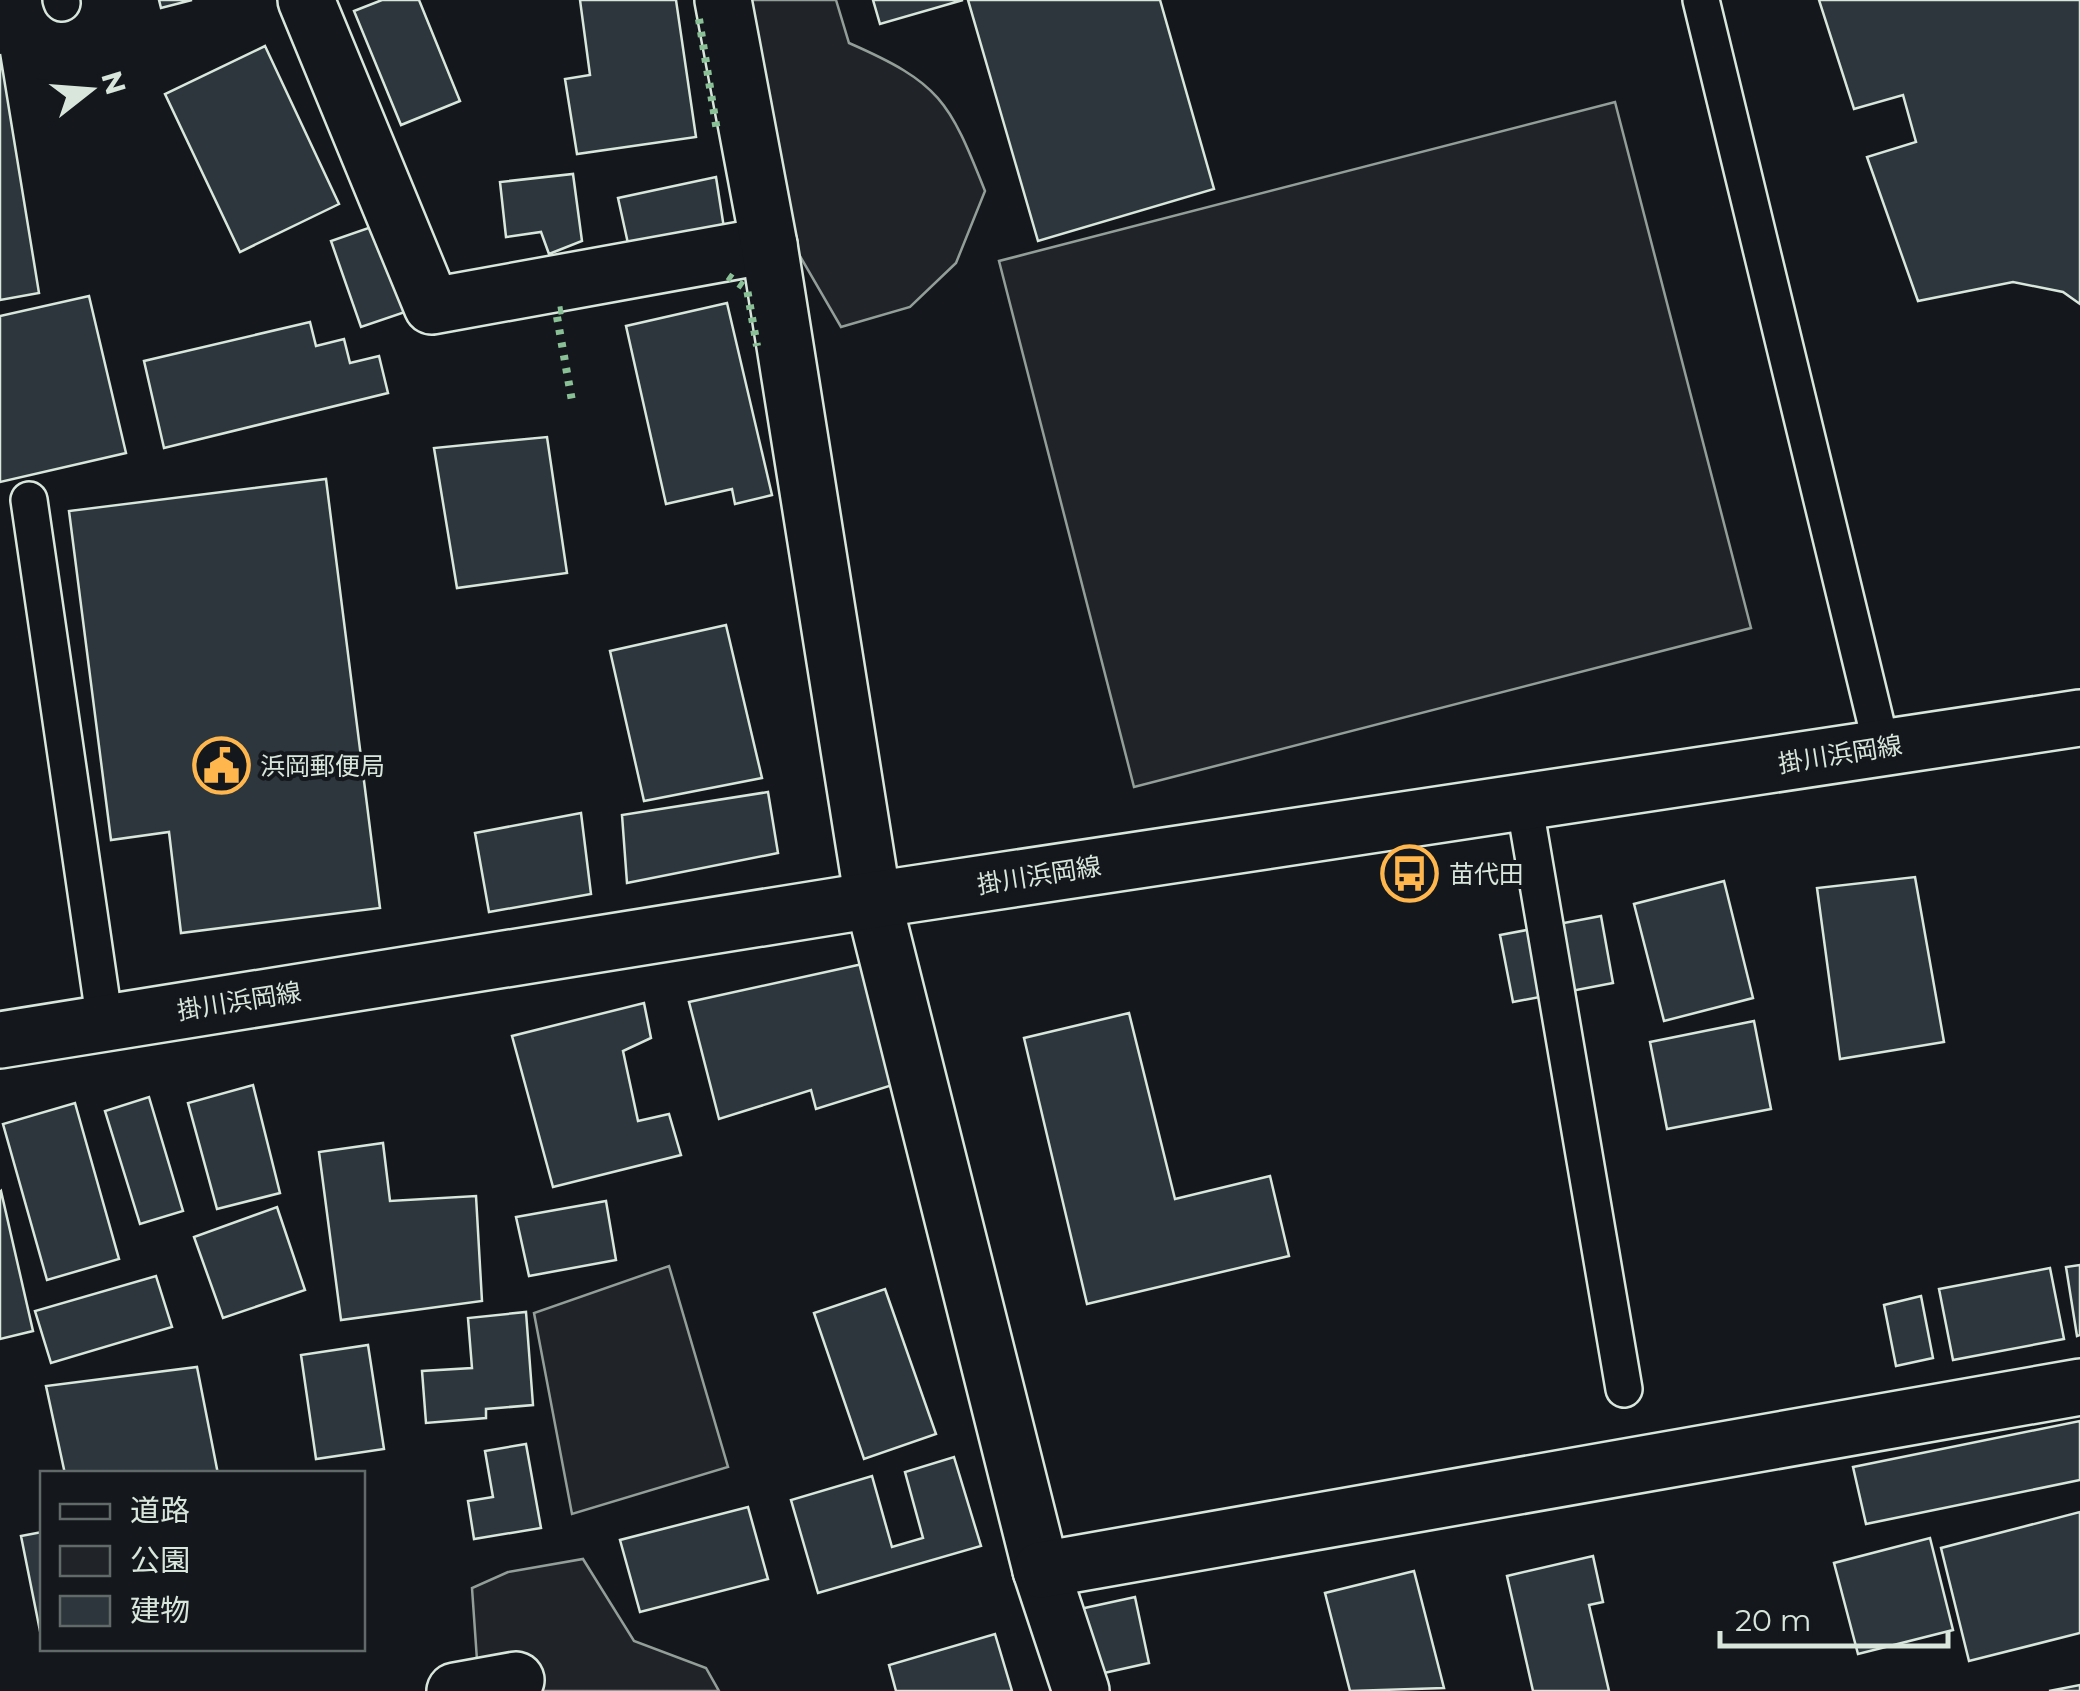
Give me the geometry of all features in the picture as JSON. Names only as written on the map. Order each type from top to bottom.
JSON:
[{"type":"street","points":[[306,0],[432,306],[769,245]]},
{"type":"street","points":[[723,0],[769,245],[873,900],[1041,1570],[1081,1691]]},
{"type":"street","name":"掛川浜岡線","points":[[0,1040],[873,900],[2080,718]]},
{"type":"street","points":[[1041,1570],[2080,1387]]},
{"type":"street","points":[[455,1691],[517,1686]]},
{"type":"lane","points":[[1701,0],[1882,748]]},
{"type":"lane","points":[[29,500],[105,1023]]},
{"type":"lane","points":[[1524,802],[1624,1389]]},
{"type":"green space","points":[[736,0],[836,0],[849,43],[923,83],[950,115],[985,191],[956,263],[910,307],[841,327],[793,244]]},
{"type":"green space","points":[[1615,102],[1751,628],[1134,787],[999,261]]},
{"type":"green space","points":[[669,1266],[728,1467],[572,1514],[534,1313]]},
{"type":"green space","points":[[583,1559],[634,1641],[706,1668],[719,1691],[503,1691],[477,1660],[472,1588],[508,1572]]},
{"type":"building","points":[[159,0],[192,0],[161,8]]},
{"type":"building","points":[[382,0],[419,0],[460,101],[401,125],[354,11]]},
{"type":"building","points":[[580,0],[676,0],[696,137],[577,154],[565,79],[590,75]]},
{"type":"building","points":[[873,0],[963,0],[880,24]]},
{"type":"building","points":[[968,0],[1160,0],[1214,189],[1038,241]]},
{"type":"building","points":[[1819,0],[2080,0],[2080,304],[2063,292],[2013,282],[1918,301],[1867,157],[1916,142],[1903,95],[1854,109]]},
{"type":"building","points":[[265,46],[339,204],[240,252],[165,94]]},
{"type":"building","points":[[0,54],[39,293],[0,300]]},
{"type":"building","points":[[573,174],[582,241],[549,254],[541,232],[506,237],[500,182]]},
{"type":"building","points":[[716,177],[724,228],[629,248],[618,198]]},
{"type":"building","points":[[377,225],[408,311],[361,327],[331,241]]},
{"type":"building","points":[[89,296],[126,453],[0,482],[0,316]]},
{"type":"building","points":[[727,303],[772,495],[735,504],[732,489],[666,504],[626,326]]},
{"type":"building","points":[[310,322],[316,346],[344,339],[350,363],[379,356],[388,393],[164,448],[144,361]]},
{"type":"building","points":[[547,437],[567,573],[457,588],[434,448]]},
{"type":"building","points":[[326,479],[380,908],[181,933],[169,832],[111,840],[69,511]]},
{"type":"building","points":[[726,625],[762,778],[644,801],[610,651]]},
{"type":"building","points":[[768,792],[778,853],[627,883],[622,815]]},
{"type":"building","points":[[581,813],[591,894],[489,912],[475,833]]},
{"type":"building","points":[[1915,877],[1944,1042],[1840,1059],[1817,888]]},
{"type":"building","points":[[1724,881],[1753,998],[1664,1021],[1634,904]]},
{"type":"building","points":[[1601,916],[1613,983],[1513,1002],[1500,935]]},
{"type":"building","points":[[867,963],[899,1083],[816,1109],[811,1090],[719,1119],[689,1002]]},
{"type":"building","points":[[644,1003],[651,1038],[623,1051],[638,1121],[669,1114],[681,1155],[553,1187],[512,1036]]},
{"type":"building","points":[[1129,1013],[1175,1199],[1270,1176],[1289,1256],[1087,1304],[1024,1038]]},
{"type":"building","points":[[1754,1021],[1771,1109],[1667,1129],[1650,1042]]},
{"type":"building","points":[[253,1085],[280,1193],[217,1209],[188,1103]]},
{"type":"building","points":[[149,1097],[183,1211],[140,1224],[105,1111]]},
{"type":"building","points":[[75,1103],[119,1259],[47,1280],[3,1124]]},
{"type":"building","points":[[383,1143],[390,1201],[476,1196],[482,1301],[341,1320],[319,1152]]},
{"type":"building","points":[[0,1192],[33,1331],[0,1339]]},
{"type":"building","points":[[606,1201],[616,1260],[529,1276],[516,1217]]},
{"type":"building","points":[[277,1207],[305,1290],[223,1318],[194,1237]]},
{"type":"building","points":[[2080,1265],[2080,1335],[2077,1336],[2066,1267]]},
{"type":"building","points":[[2050,1268],[2064,1339],[1953,1360],[1939,1289]]},
{"type":"building","points":[[156,1276],[172,1327],[51,1363],[35,1311]]},
{"type":"building","points":[[885,1289],[936,1434],[864,1459],[814,1313]]},
{"type":"building","points":[[1921,1296],[1933,1358],[1896,1366],[1884,1305]]},
{"type":"building","points":[[526,1312],[533,1405],[486,1409],[486,1418],[426,1423],[422,1371],[472,1368],[468,1318]]},
{"type":"building","points":[[368,1345],[384,1449],[316,1459],[301,1355]]},
{"type":"building","points":[[197,1367],[217,1471],[64,1471],[46,1386]]},
{"type":"building","points":[[2080,1421],[2080,1480],[1866,1524],[1853,1467]]},
{"type":"building","points":[[526,1444],[541,1528],[474,1539],[468,1501],[493,1497],[485,1451]]},
{"type":"building","points":[[954,1457],[981,1546],[818,1593],[791,1500],[872,1476],[892,1547],[923,1538],[905,1472]]},
{"type":"building","points":[[748,1507],[768,1579],[640,1612],[620,1540]]},
{"type":"building","points":[[2080,1512],[2080,1633],[1969,1661],[1941,1548]]},
{"type":"building","points":[[40,1532],[40,1631],[21,1536]]},
{"type":"building","points":[[1930,1538],[1953,1630],[1858,1654],[1834,1563]]},
{"type":"building","points":[[1593,1556],[1603,1602],[1589,1605],[1609,1691],[1533,1691],[1507,1576]]},
{"type":"building","points":[[1414,1571],[1444,1688],[1350,1691],[1325,1593]]},
{"type":"building","points":[[1135,1597],[1149,1663],[1095,1675],[1080,1609]]},
{"type":"building","points":[[995,1634],[1012,1691],[896,1691],[889,1665]]},
{"type":"building","points":[[2080,1685],[2080,1691],[2049,1691]]},
{"type":"hedge","points":[[699,19],[717,131]]},
{"type":"hedge","points":[[728,276],[747,289],[757,346]]},
{"type":"hedge","points":[[563,310],[556,311],[572,401]]},
{"type":"place","name":"浜岡郵便局","points":[[221,766]]},
{"type":"place","name":"苗代田","points":[[1410,874]]}]
